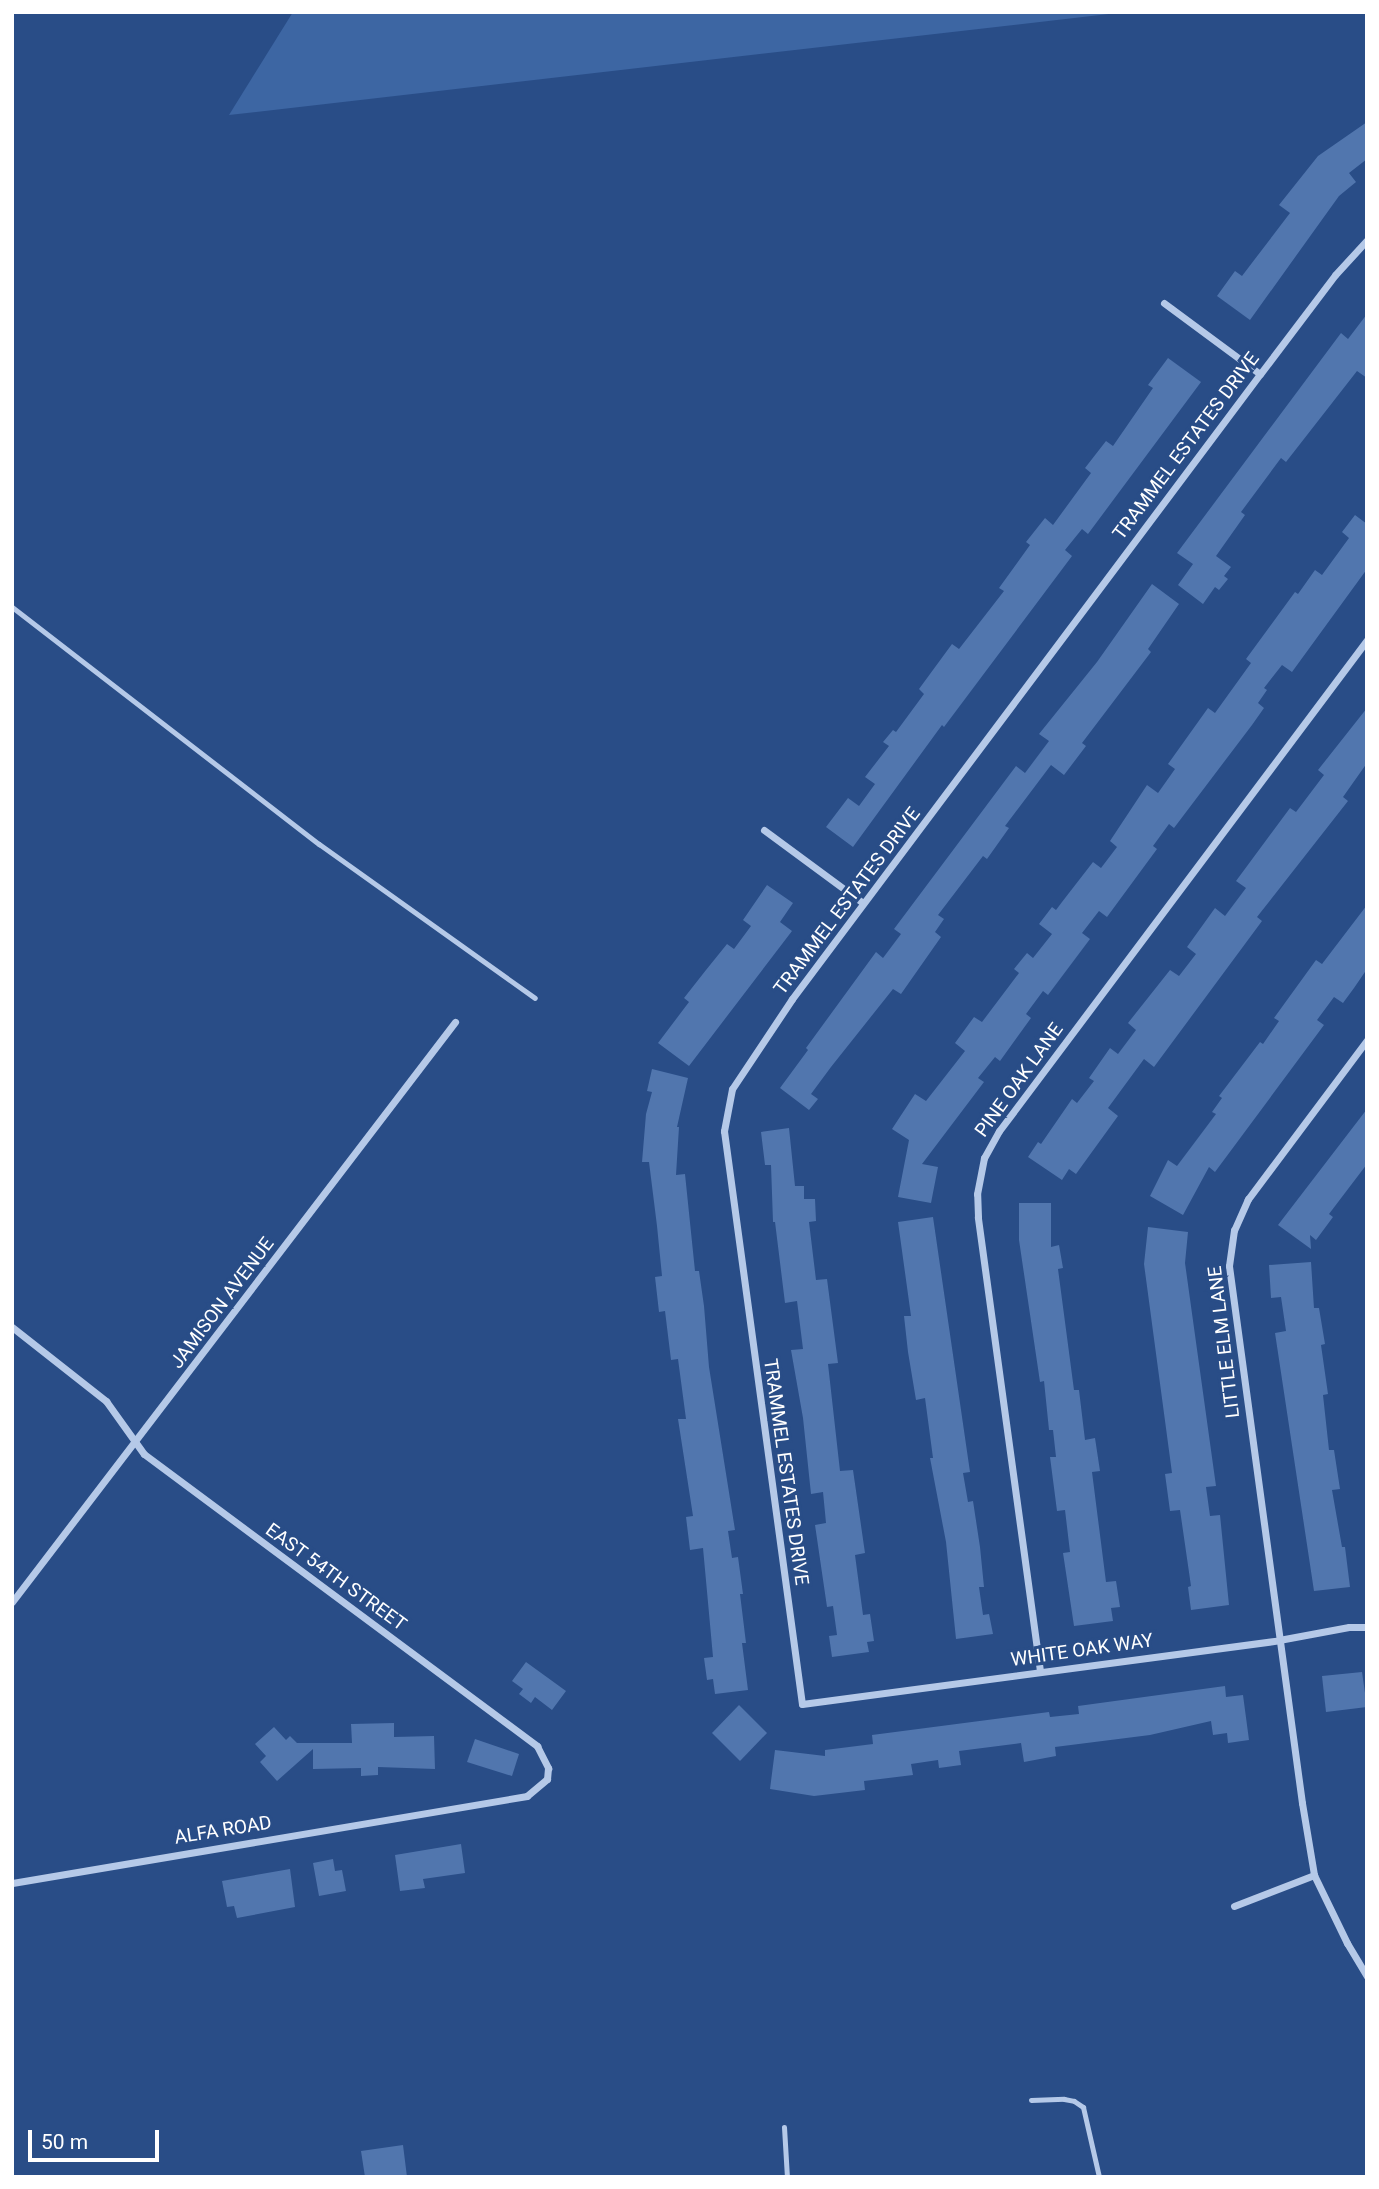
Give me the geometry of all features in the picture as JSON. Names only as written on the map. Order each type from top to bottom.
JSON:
[{"type":"street","name":"TRAMMEL ESTATES DRIVE","points":[[802,1704],[726,1145],[727,1103],[739,1076],[863,903],[1335,275],[1367,240]]},
{"type":"street","points":[[1164,303],[1260,374]]},
{"type":"street","name":"PINE OAK LANE","points":[[1040,1671],[978,1217],[977,1194],[984,1158],[999,1131],[1367,640]]},
{"type":"street","points":[[764,830],[863,903]]},
{"type":"street","name":"JAMISON AVENUE","points":[[13,1600],[455,1021]]},
{"type":"street","name":"LITTLE ELM LANE","points":[[1367,1040],[1248,1199],[1234,1230],[1230,1250],[1230,1289],[1314,1875],[1346,1943],[1367,1976]]},
{"type":"street","name":"EAST 54TH STREET","points":[[12,1327],[106,1401],[126,1426],[134,1444],[202,1498],[537,1746],[544,1755],[547,1779],[527,1796],[440,1811]]},
{"type":"street","name":"WHITE OAK WAY","points":[[802,1704],[1279,1640],[1349,1627],[1367,1627]]},
{"type":"street","name":"ALFA ROAD","points":[[12,1883],[440,1811]]},
{"type":"street","points":[[1234,1906],[1314,1875]]},
{"type":"lane","points":[[12,607],[319,844],[534,998]]},
{"type":"lane","points":[[1031,2100],[1064,2099],[1083,2107],[1099,2177]]},
{"type":"lane","points":[[783,2127],[787,2177]]},
{"type":"shaded area","points":[[293,12],[1126,12],[229,115]]},
{"type":"building","points":[[1367,122],[1367,159],[1349,173],[1356,182],[1339,196],[1250,320],[1217,296],[1235,271],[1242,276],[1290,213],[1279,205],[1318,156]]},
{"type":"building","points":[[1367,314],[1367,378],[1357,371],[1286,462],[1281,458],[1241,512],[1245,515],[1216,556],[1231,567],[1224,576],[1228,579],[1219,590],[1215,587],[1203,604],[1178,585],[1193,564],[1177,553],[1341,333],[1348,339]]},
{"type":"building","points":[[1168,358],[1201,382],[1088,534],[1082,529],[1065,550],[1072,556],[944,727],[942,725],[853,847],[826,827],[848,798],[859,806],[875,784],[865,777],[889,746],[883,742],[893,730],[896,732],[924,694],[919,689],[952,644],[959,649],[1004,591],[999,588],[1030,545],[1026,542],[1045,518],[1053,525],[1091,473],[1085,468],[1106,441],[1113,446],[1153,388],[1148,385]]},
{"type":"building","points":[[1355,515],[1367,524],[1367,569],[1292,672],[1282,665],[1264,688],[1267,690],[1258,703],[1264,708],[1252,725],[1174,828],[1169,824],[1153,846],[1157,849],[1107,917],[1099,911],[1082,933],[1090,939],[1048,995],[1043,991],[1026,1014],[1031,1018],[1000,1061],[995,1057],[978,1078],[984,1082],[922,1164],[938,1167],[931,1203],[898,1197],[909,1140],[892,1129],[915,1094],[926,1101],[965,1051],[955,1043],[974,1017],[982,1022],[1019,973],[1014,969],[1027,953],[1033,958],[1052,934],[1039,924],[1052,907],[1056,910],[1093,862],[1101,868],[1117,847],[1110,841],[1147,785],[1158,793],[1175,769],[1168,764],[1208,708],[1215,713],[1251,663],[1246,659],[1295,592],[1298,594],[1315,570],[1322,575],[1349,538],[1342,532]]},
{"type":"building","points":[[1152,584],[1179,604],[1148,649],[1151,652],[1082,743],[1086,746],[1064,775],[1051,765],[1005,826],[1009,828],[987,859],[983,856],[938,915],[944,919],[935,932],[941,937],[901,994],[893,989],[831,1067],[811,1094],[818,1099],[809,1110],[780,1088],[808,1050],[806,1048],[876,952],[883,958],[901,934],[894,929],[1016,766],[1025,773],[1049,741],[1039,734],[1097,662]]},
{"type":"building","points":[[1367,708],[1367,763],[1343,797],[1348,801],[1257,917],[1262,921],[1154,1067],[1144,1059],[1108,1108],[1118,1116],[1076,1174],[1069,1169],[1062,1180],[1028,1157],[1038,1142],[1041,1144],[1072,1099],[1077,1103],[1094,1081],[1089,1078],[1110,1048],[1118,1054],[1136,1030],[1128,1023],[1170,970],[1179,976],[1196,954],[1187,947],[1215,908],[1225,916],[1246,888],[1236,881],[1290,808],[1296,812],[1324,775],[1318,770]]},
{"type":"building","points":[[767,885],[793,903],[780,922],[792,931],[689,1066],[658,1043],[689,1002],[684,998],[706,970],[727,944],[734,949],[751,926],[743,920]]},
{"type":"building","points":[[1367,905],[1367,969],[1343,1003],[1334,997],[1317,1020],[1324,1025],[1215,1172],[1209,1167],[1183,1215],[1150,1196],[1168,1160],[1177,1166],[1216,1114],[1212,1112],[1222,1098],[1219,1096],[1260,1042],[1263,1044],[1279,1021],[1274,1018],[1316,960],[1322,964]]},
{"type":"building","points":[[652,1069],[688,1078],[677,1127],[676,1175],[685,1174],[695,1271],[699,1271],[704,1306],[709,1367],[735,1530],[728,1531],[732,1558],[738,1557],[743,1594],[740,1594],[746,1643],[742,1643],[748,1690],[715,1694],[713,1679],[707,1680],[704,1658],[713,1657],[703,1548],[690,1550],[686,1517],[693,1516],[678,1419],[686,1419],[678,1359],[671,1360],[665,1311],[659,1312],[655,1277],[662,1276],[657,1226],[649,1162],[642,1162],[646,1114],[652,1092],[647,1091]]},
{"type":"building","points":[[1367,1109],[1367,1164],[1329,1214],[1333,1217],[1316,1240],[1310,1235],[1311,1249],[1278,1225]]},
{"type":"building","points":[[789,1128],[795,1186],[804,1186],[804,1199],[815,1199],[816,1221],[809,1222],[816,1280],[827,1279],[838,1363],[828,1364],[840,1471],[853,1470],[865,1553],[855,1555],[863,1615],[870,1614],[874,1641],[867,1642],[869,1652],[832,1657],[829,1636],[837,1635],[833,1606],[827,1607],[815,1525],[826,1523],[823,1492],[811,1494],[803,1418],[791,1350],[803,1349],[797,1301],[785,1303],[773,1222],[771,1165],[765,1165],[761,1132]]},
{"type":"building","points":[[1019,1203],[1051,1203],[1051,1247],[1059,1245],[1063,1268],[1058,1269],[1074,1390],[1079,1390],[1085,1440],[1095,1438],[1100,1471],[1092,1472],[1106,1582],[1116,1581],[1120,1607],[1111,1608],[1113,1621],[1074,1626],[1063,1553],[1070,1552],[1065,1510],[1057,1511],[1050,1457],[1056,1457],[1053,1430],[1049,1430],[1044,1381],[1040,1382],[1019,1240]]},
{"type":"building","points":[[933,1217],[970,1472],[963,1473],[968,1502],[973,1501],[980,1547],[984,1587],[979,1587],[983,1615],[989,1614],[993,1634],[956,1639],[946,1542],[930,1458],[933,1458],[925,1398],[916,1400],[908,1352],[904,1316],[911,1316],[898,1222]]},
{"type":"building","points":[[1148,1227],[1188,1232],[1185,1263],[1216,1486],[1206,1487],[1210,1516],[1220,1515],[1229,1605],[1191,1610],[1188,1587],[1191,1586],[1180,1510],[1170,1511],[1165,1474],[1172,1473],[1144,1264]]},
{"type":"building","points":[[1311,1262],[1314,1308],[1319,1308],[1325,1344],[1321,1345],[1328,1394],[1323,1395],[1329,1450],[1334,1450],[1340,1489],[1332,1490],[1342,1547],[1345,1547],[1350,1587],[1314,1591],[1275,1333],[1286,1331],[1281,1297],[1271,1298],[1269,1265]]},
{"type":"building","points":[[526,1662],[566,1691],[552,1710],[535,1697],[531,1703],[519,1694],[523,1689],[512,1681]]},
{"type":"building","points":[[1362,1672],[1367,1707],[1326,1712],[1322,1676]]},
{"type":"building","points":[[1225,1686],[1226,1697],[1243,1695],[1249,1740],[1228,1743],[1227,1733],[1213,1735],[1211,1721],[1150,1735],[1055,1747],[1056,1756],[1024,1762],[1021,1743],[959,1751],[961,1765],[939,1768],[938,1760],[911,1764],[913,1775],[864,1781],[865,1790],[814,1796],[770,1789],[775,1750],[825,1756],[825,1750],[873,1744],[872,1735],[1049,1712],[1050,1717],[1079,1714],[1078,1706]]},
{"type":"building","points":[[739,1705],[767,1733],[740,1761],[712,1733]]},
{"type":"building","points":[[394,1723],[394,1737],[434,1736],[435,1769],[378,1767],[378,1775],[361,1776],[361,1768],[313,1769],[313,1749],[277,1781],[260,1762],[266,1756],[255,1744],[274,1727],[286,1740],[290,1736],[297,1743],[352,1743],[351,1724]]},
{"type":"building","points":[[475,1739],[519,1754],[512,1776],[467,1762]]},
{"type":"building","points":[[461,1844],[465,1873],[423,1879],[425,1888],[400,1891],[395,1855]]},
{"type":"building","points":[[333,1859],[335,1871],[342,1870],[346,1891],[319,1896],[313,1863]]},
{"type":"building","points":[[290,1869],[295,1907],[237,1918],[234,1906],[227,1907],[222,1881]]},
{"type":"building","points":[[403,2145],[407,2177],[365,2177],[361,2151]]}]
